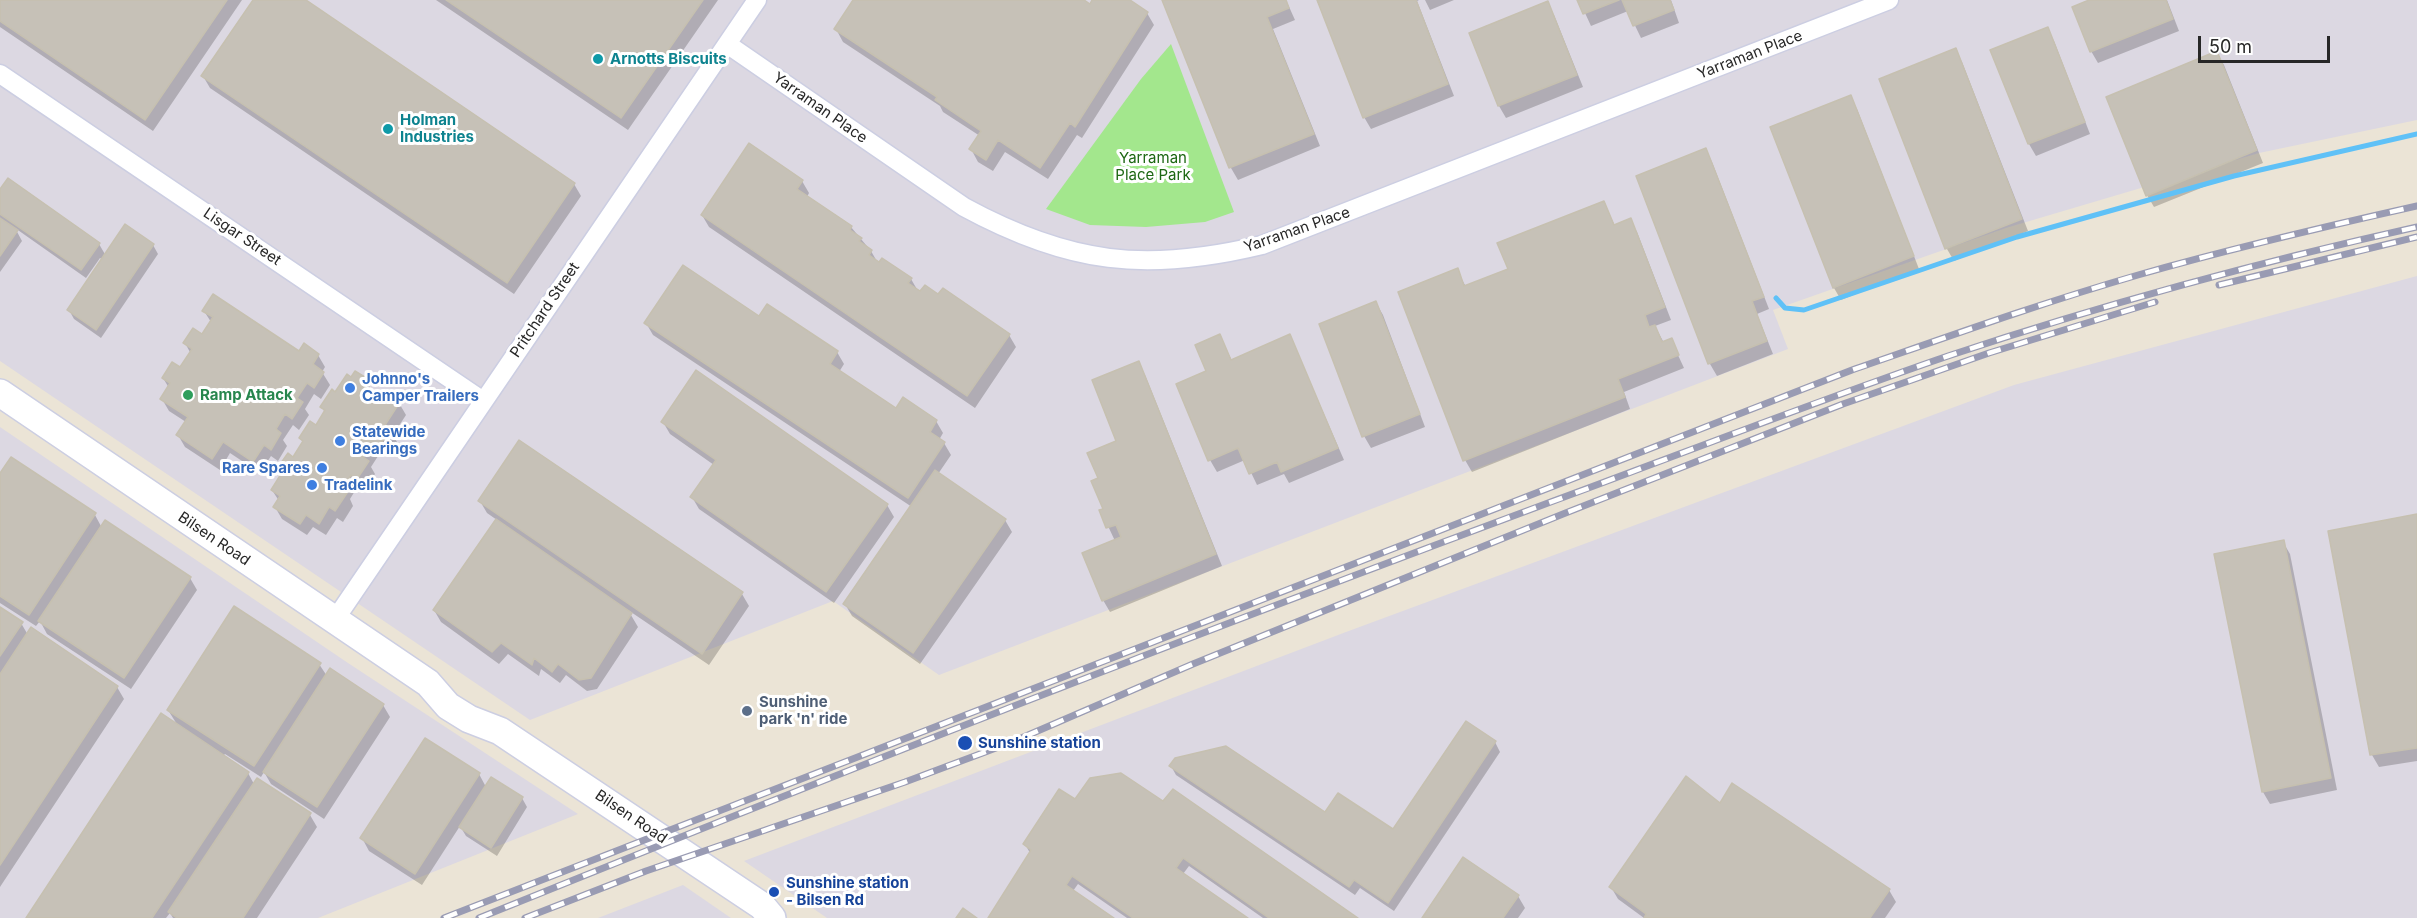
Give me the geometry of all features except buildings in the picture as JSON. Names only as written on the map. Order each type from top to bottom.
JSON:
[{"type":"street","name":"Pritchard Street","points":[[334,621],[757,0]]},
{"type":"street","name":"Yarraman Place","points":[[727,44],[964,207],[994,224],[1054,247],[1089,255],[1132,262],[1177,261],[1218,256],[1262,244],[1889,0]]},
{"type":"street","name":"Lisgar Street","points":[[0,74],[483,401]]},
{"type":"street","name":"Bilsen Road","points":[[0,393],[428,683],[448,706],[469,719],[500,731],[767,912],[794,918]]},
{"type":"shaded area","points":[[0,0],[2417,0],[2417,120],[2259,153],[2006,228],[1773,310],[1788,349],[939,675],[833,601],[530,720],[0,361]]},
{"type":"shaded area","points":[[2417,276],[2417,918],[827,918],[744,861],[1346,632],[2014,385]]},
{"type":"shaded area","points":[[0,427],[348,663],[578,814],[318,918],[0,918]]},
{"type":"shaded area","points":[[683,885],[731,918],[598,918]]},
{"type":"green space","name":"Yarraman Place Park","points":[[1171,44],[1234,212],[1205,222],[1146,227],[1090,225],[1046,209],[1141,79]]},
{"type":"waterway","points":[[1776,298],[1785,308],[1804,310],[2017,237],[2234,176],[2417,134]]},
{"type":"railway","points":[[444,918],[1852,370],[2138,275],[2207,256],[2417,206]]},
{"type":"railway","points":[[479,918],[1141,657],[1897,374],[2006,337],[2122,302],[2240,270],[2417,227]]},
{"type":"railway","points":[[2219,285],[2417,237]]},
{"type":"railway","points":[[525,918],[646,871],[905,782],[1012,742],[1193,664],[1563,514],[1843,404],[1989,353],[2155,302]]},
{"type":"place","name":"Arnotts Biscuits","points":[[598,59]]},
{"type":"place","name":"Holman Industries","points":[[388,129]]},
{"type":"place","name":"Johnno's Camper Trailers","points":[[350,388]]},
{"type":"place","name":"Ramp Attack","points":[[188,395]]},
{"type":"place","name":"Statewide Bearings","points":[[340,441]]},
{"type":"place","name":"Rare Spares","points":[[322,468]]},
{"type":"place","name":"Tradelink","points":[[312,485]]},
{"type":"place","name":"Sunshine park 'n' ride","points":[[747,711]]},
{"type":"place","name":"Sunshine station","points":[[965,743]]},
{"type":"place","name":"Sunshine station - Bilsen Rd","points":[[774,892]]}]
